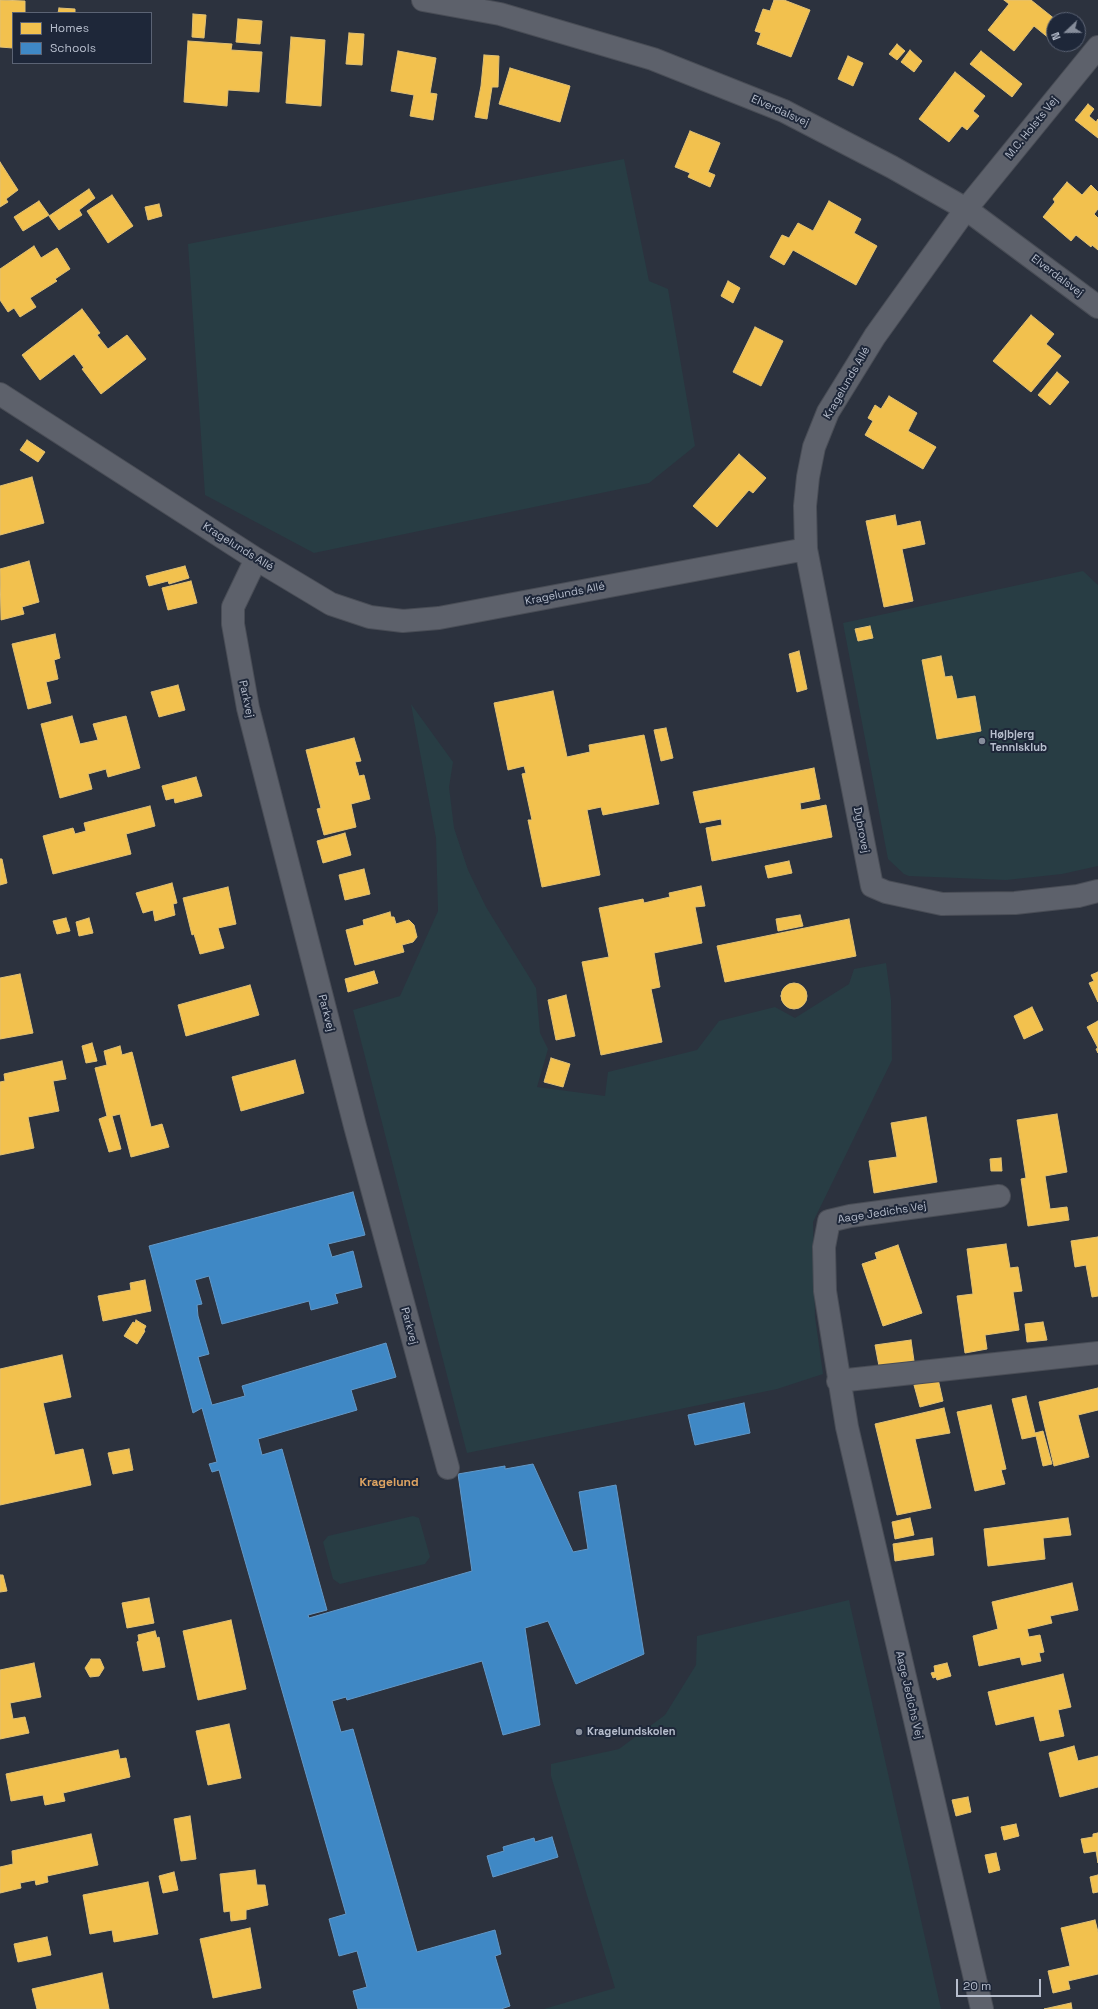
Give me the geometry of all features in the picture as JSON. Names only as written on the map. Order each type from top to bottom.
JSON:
[{"type":"street","name":"Elverdalsvej","points":[[423,0],[500,14],[653,59],[784,111],[892,167],[966,209],[1098,307]]},
{"type":"street","name":"M.C. Holsts Vej","points":[[966,209],[1098,47]]},
{"type":"street","name":"Kragelunds Allé","points":[[0,394],[256,559],[331,604],[370,617],[403,621],[439,618],[806,549],[805,506],[808,478],[814,447],[828,412],[875,336],[966,209]]},
{"type":"street","name":"Dybrovej","points":[[806,549],[872,886],[886,892],[942,904],[1015,903],[1078,896],[1098,892]]},
{"type":"street","name":"Parkvej","points":[[256,559],[234,607],[233,624],[248,708],[355,1126],[448,1468]]},
{"type":"street","name":"Aage Jedichs Vej","points":[[982,2009],[873,1543],[838,1381],[825,1290],[824,1247],[829,1221],[850,1216],[999,1196]]},
{"type":"street","points":[[838,1381],[1098,1353]]},
{"type":"shaded area","points":[[624,159],[649,281],[668,289],[695,446],[649,483],[314,553],[205,495],[188,244]]},
{"type":"shaded area","name":"Højbjerg Tennisklub","points":[[1083,571],[1098,585],[1098,866],[1062,874],[1006,880],[909,876],[904,874],[888,859],[843,623]]},
{"type":"shaded area","points":[[411,704],[453,762],[449,787],[454,828],[468,870],[486,907],[536,988],[540,1033],[548,1049],[537,1087],[605,1096],[608,1072],[697,1050],[719,1021],[775,1007],[795,1018],[849,984],[854,969],[886,963],[891,1000],[892,1060],[813,1222],[815,1317],[823,1374],[777,1389],[467,1453],[353,1010],[400,996],[438,911],[436,838]]},
{"type":"shaded area","points":[[413,1516],[419,1518],[430,1557],[425,1564],[340,1584],[333,1579],[323,1542],[328,1536]]},
{"type":"shaded area","points":[[849,1600],[941,2009],[544,2009],[615,1988],[551,1776],[551,1764],[619,1749],[665,1715],[696,1665],[697,1636]]},
{"type":"building: Homes","points":[[0,0],[25,1],[25,12],[12,12],[12,48],[0,47]]},
{"type":"building: Homes","points":[[774,0],[784,0],[810,10],[791,57],[757,44],[761,33],[755,31],[763,9],[770,11]]},
{"type":"building: Homes","points":[[1004,0],[1031,0],[1046,12],[1046,36],[1034,26],[1014,51],[988,30],[1009,4]]},
{"type":"building: Homes","points":[[59,8],[75,9],[75,12],[58,12]]},
{"type":"building: Homes","points":[[193,14],[206,15],[204,38],[192,37]]},
{"type":"building: Homes","points":[[238,19],[262,21],[260,44],[236,42]]},
{"type":"building: Homes","points":[[349,33],[364,34],[362,65],[346,64]]},
{"type":"building: Homes","points":[[291,37],[325,40],[321,106],[286,103]]},
{"type":"building: Homes","points":[[188,41],[232,44],[231,50],[262,52],[259,92],[228,90],[227,106],[184,102]]},
{"type":"building: Homes","points":[[897,44],[905,51],[897,60],[889,54]]},
{"type":"building: Homes","points":[[910,50],[922,61],[914,72],[901,62]]},
{"type":"building: Homes","points":[[398,51],[436,58],[430,93],[437,94],[433,120],[410,116],[414,95],[391,91]]},
{"type":"building: Homes","points":[[981,51],[1022,84],[1012,97],[970,64]]},
{"type":"building: Homes","points":[[484,55],[499,56],[498,87],[492,87],[487,119],[475,117],[481,86]]},
{"type":"building: Homes","points":[[848,56],[863,63],[853,86],[838,79]]},
{"type":"building: Homes","points":[[510,68],[570,86],[560,122],[499,104]]},
{"type":"building: Homes","points":[[955,72],[985,96],[973,111],[979,116],[967,130],[962,126],[949,142],[919,119]]},
{"type":"building: Homes","points":[[1088,104],[1094,109],[1089,116],[1096,122],[1098,119],[1098,138],[1075,120]]},
{"type":"building: Homes","points":[[690,131],[720,143],[708,172],[715,175],[710,187],[688,177],[690,173],[675,167]]},
{"type":"building: Homes","points":[[0,162],[18,190],[6,199],[8,202],[0,207]]},
{"type":"building: Homes","points":[[1067,182],[1082,195],[1091,185],[1098,192],[1098,209],[1094,214],[1098,218],[1098,250],[1092,245],[1091,247],[1076,235],[1071,241],[1043,217],[1055,202],[1053,199]]},
{"type":"building: Homes","points":[[89,189],[95,198],[79,210],[82,215],[59,230],[49,216]]},
{"type":"building: Homes","points":[[112,195],[133,226],[108,243],[87,211]]},
{"type":"building: Homes","points":[[39,201],[49,215],[23,231],[14,217]]},
{"type":"building: Homes","points":[[829,201],[861,219],[854,233],[877,246],[856,285],[793,250],[784,265],[770,257],[782,235],[789,238],[798,223],[813,231]]},
{"type":"building: Homes","points":[[159,204],[162,216],[148,220],[145,207]]},
{"type":"building: Homes","points":[[34,246],[41,258],[57,248],[70,269],[55,279],[57,281],[30,298],[36,307],[20,317],[14,308],[8,312],[0,300],[0,269]]},
{"type":"building: Homes","points":[[728,281],[740,288],[733,303],[721,296]]},
{"type":"building: Homes","points":[[82,309],[100,333],[97,335],[108,349],[127,335],[146,359],[101,394],[82,369],[84,368],[74,354],[40,380],[22,355]]},
{"type":"building: Homes","points":[[1031,315],[1054,334],[1046,344],[1061,356],[1031,392],[993,361]]},
{"type":"building: Homes","points":[[755,327],[783,341],[761,386],[733,372]]},
{"type":"building: Homes","points":[[1057,372],[1069,382],[1050,405],[1038,395]]},
{"type":"building: Homes","points":[[889,396],[917,413],[908,431],[936,447],[923,469],[865,435],[873,421],[868,418],[875,405],[881,409]]},
{"type":"building: Homes","points":[[27,440],[45,452],[38,462],[20,450]]},
{"type":"building: Homes","points":[[739,454],[766,478],[753,493],[749,490],[717,527],[693,506]]},
{"type":"building: Homes","points":[[32,477],[44,523],[0,535],[0,486]]},
{"type":"building: Homes","points":[[895,515],[897,526],[920,521],[925,544],[902,549],[913,601],[884,607],[866,521]]},
{"type":"building: Homes","points":[[29,561],[39,602],[22,607],[24,614],[1,620],[0,569]]},
{"type":"building: Homes","points":[[185,566],[189,578],[169,584],[168,581],[149,586],[146,576]]},
{"type":"building: Homes","points":[[191,581],[197,603],[168,610],[162,588]]},
{"type":"building: Homes","points":[[870,626],[873,638],[858,641],[855,629]]},
{"type":"building: Homes","points":[[55,634],[60,658],[54,660],[58,679],[46,682],[51,703],[28,709],[12,644]]},
{"type":"building: Homes","points":[[799,651],[807,689],[797,692],[789,654]]},
{"type":"building: Homes","points":[[941,656],[945,677],[952,676],[957,699],[975,696],[981,731],[937,739],[922,660]]},
{"type":"building: Homes","points":[[178,685],[185,710],[159,717],[151,692]]},
{"type":"building: Homes","points":[[553,691],[567,757],[590,752],[589,745],[644,735],[659,804],[603,815],[601,807],[587,810],[600,875],[542,887],[528,820],[532,820],[522,774],[526,773],[524,766],[508,770],[494,703]]},
{"type":"building: Homes","points":[[72,716],[80,744],[98,740],[93,724],[126,716],[140,768],[108,777],[106,769],[88,774],[92,789],[60,798],[41,724]]},
{"type":"building: Homes","points":[[666,728],[673,758],[661,761],[654,730]]},
{"type":"building: Homes","points":[[354,738],[361,761],[355,762],[359,776],[364,775],[370,799],[351,804],[356,827],[324,835],[317,809],[321,808],[306,750]]},
{"type":"building: Homes","points":[[814,768],[820,799],[800,803],[801,810],[826,805],[832,837],[712,861],[706,828],[722,825],[721,819],[700,823],[693,792]]},
{"type":"building: Homes","points":[[196,777],[202,796],[175,803],[174,798],[166,800],[162,786]]},
{"type":"building: Homes","points":[[150,806],[155,826],[126,834],[131,854],[53,874],[43,836],[73,828],[75,834],[86,831],[84,823]]},
{"type":"building: Homes","points":[[345,833],[351,855],[323,863],[317,841]]},
{"type":"building: Homes","points":[[0,859],[2,859],[7,883],[0,885]]},
{"type":"building: Homes","points":[[789,861],[792,873],[768,878],[765,866]]},
{"type":"building: Homes","points":[[364,869],[370,894],[345,900],[339,875]]},
{"type":"building: Homes","points":[[172,883],[177,903],[173,904],[175,915],[155,921],[153,910],[143,913],[136,893]]},
{"type":"building: Homes","points":[[701,886],[705,906],[695,907],[702,943],[654,953],[660,987],[651,989],[662,1042],[601,1055],[582,962],[609,957],[599,908],[643,899],[644,903],[670,897],[669,893]]},
{"type":"building: Homes","points":[[228,887],[236,924],[218,928],[224,948],[200,954],[194,934],[192,935],[183,898]]},
{"type":"building: Homes","points":[[390,912],[391,917],[394,917],[396,924],[409,920],[414,925],[417,937],[413,942],[402,945],[404,952],[355,965],[346,930],[364,925],[363,920]]},
{"type":"building: Homes","points":[[800,915],[803,926],[778,931],[776,919]]},
{"type":"building: Homes","points":[[66,918],[70,931],[57,934],[53,921]]},
{"type":"building: Homes","points":[[89,918],[93,933],[79,936],[76,922]]},
{"type":"building: Homes","points":[[849,919],[856,956],[725,982],[717,946]]},
{"type":"building: Homes","points":[[374,971],[378,983],[348,992],[345,979]]},
{"type":"building: Homes","points":[[1098,972],[1098,1002],[1089,983],[1094,981],[1091,975]]},
{"type":"building: Homes","points":[[20,974],[33,1033],[0,1039],[0,978]]},
{"type":"building: Homes","points":[[794,983],[803,987],[807,996],[803,1005],[794,1009],[785,1005],[781,996],[785,987]]},
{"type":"building: Homes","points":[[250,985],[259,1015],[186,1036],[178,1005]]},
{"type":"building: Homes","points":[[566,995],[575,1036],[556,1040],[548,1000]]},
{"type":"building: Homes","points":[[1032,1007],[1043,1030],[1024,1039],[1014,1016]]},
{"type":"building: Homes","points":[[1098,1021],[1098,1048],[1087,1027]]},
{"type":"building: Homes","points":[[92,1043],[97,1061],[86,1063],[82,1046]]},
{"type":"building: Homes","points":[[120,1046],[122,1055],[132,1052],[151,1127],[162,1124],[169,1147],[131,1157],[120,1114],[112,1116],[121,1149],[109,1152],[99,1119],[107,1116],[95,1068],[107,1065],[104,1051]]},
{"type":"building: Homes","points":[[551,1058],[570,1064],[563,1087],[544,1082]]},
{"type":"building: Homes","points":[[295,1060],[304,1093],[241,1111],[232,1077]]},
{"type":"building: Homes","points":[[62,1061],[66,1079],[53,1081],[59,1111],[28,1117],[34,1148],[0,1155],[0,1082],[5,1081],[4,1074]]},
{"type":"building: Homes","points":[[1057,1114],[1067,1172],[1045,1176],[1050,1209],[1067,1207],[1069,1220],[1028,1226],[1021,1179],[1026,1178],[1017,1120]]},
{"type":"building: Homes","points":[[926,1117],[937,1182],[874,1193],[869,1161],[897,1157],[891,1123]]},
{"type":"building: Homes","points":[[1001,1158],[1002,1171],[991,1171],[990,1159]]},
{"type":"building: Homes","points":[[1098,1237],[1098,1296],[1092,1297],[1086,1265],[1075,1267],[1071,1241]]},
{"type":"building: Homes","points":[[1006,1244],[1010,1268],[1018,1267],[1022,1291],[1013,1292],[1019,1330],[985,1335],[987,1349],[965,1353],[957,1296],[973,1294],[967,1249]]},
{"type":"building: Homes","points":[[898,1245],[922,1313],[883,1326],[862,1264],[877,1259],[875,1253]]},
{"type":"building: Homes","points":[[145,1280],[151,1311],[103,1321],[98,1296],[131,1290],[130,1283]]},
{"type":"building: Homes","points":[[136,1320],[146,1326],[145,1331],[137,1344],[124,1336]]},
{"type":"building: Homes","points":[[1043,1322],[1047,1340],[1027,1342],[1025,1324]]},
{"type":"building: Homes","points":[[911,1340],[914,1361],[879,1366],[875,1345]]},
{"type":"building: Homes","points":[[62,1355],[71,1397],[43,1403],[55,1455],[83,1449],[91,1485],[0,1505],[0,1369]]},
{"type":"building: Homes","points":[[938,1379],[943,1401],[920,1407],[914,1385]]},
{"type":"building: Homes","points":[[1098,1388],[1098,1410],[1078,1415],[1089,1457],[1054,1466],[1039,1402]]},
{"type":"building: Homes","points":[[1026,1396],[1035,1433],[1043,1431],[1052,1464],[1043,1466],[1036,1436],[1022,1439],[1012,1399]]},
{"type":"building: Homes","points":[[991,1405],[1006,1469],[1001,1470],[1005,1484],[975,1491],[957,1412]]},
{"type":"building: Homes","points":[[944,1408],[950,1433],[915,1439],[931,1508],[897,1515],[875,1424]]},
{"type":"building: Homes","points":[[129,1449],[133,1470],[113,1474],[108,1453]]},
{"type":"building: Homes","points":[[910,1518],[914,1535],[895,1539],[892,1522]]},
{"type":"building: Homes","points":[[1068,1518],[1071,1535],[1043,1538],[1045,1559],[988,1566],[984,1529]]},
{"type":"building: Homes","points":[[932,1538],[934,1555],[895,1561],[893,1544]]},
{"type":"building: Homes","points":[[0,1575],[3,1575],[7,1591],[0,1592]]},
{"type":"building: Homes","points":[[1072,1583],[1078,1610],[1050,1616],[1052,1623],[1027,1629],[1029,1637],[1040,1635],[1044,1652],[1039,1653],[1041,1661],[1022,1665],[1020,1657],[979,1666],[973,1636],[998,1629],[992,1602]]},
{"type":"building: Homes","points":[[149,1598],[154,1623],[127,1628],[122,1603]]},
{"type":"building: Homes","points":[[231,1620],[246,1689],[198,1700],[183,1631]]},
{"type":"building: Homes","points":[[155,1631],[157,1638],[159,1637],[165,1667],[143,1671],[137,1642],[139,1641],[138,1635]]},
{"type":"building: Homes","points":[[91,1659],[100,1659],[104,1668],[99,1676],[90,1677],[85,1668]]},
{"type":"building: Homes","points":[[34,1663],[41,1697],[10,1703],[13,1719],[25,1717],[29,1733],[0,1739],[0,1670]]},
{"type":"building: Homes","points":[[947,1663],[951,1676],[937,1680],[936,1677],[933,1678],[931,1673],[935,1672],[934,1666]]},
{"type":"building: Homes","points":[[1063,1674],[1071,1707],[1058,1710],[1064,1736],[1040,1741],[1034,1716],[996,1725],[988,1692]]},
{"type":"building: Homes","points":[[229,1724],[241,1778],[208,1785],[196,1731]]},
{"type":"building: Homes","points":[[1074,1746],[1078,1761],[1098,1756],[1098,1787],[1060,1797],[1049,1753]]},
{"type":"building: Homes","points":[[118,1750],[120,1759],[126,1758],[130,1777],[63,1793],[65,1801],[45,1805],[43,1795],[11,1801],[6,1774]]},
{"type":"building: Homes","points":[[968,1797],[971,1812],[956,1816],[952,1800]]},
{"type":"building: Homes","points":[[190,1816],[196,1859],[181,1861],[174,1819]]},
{"type":"building: Homes","points":[[1016,1824],[1019,1836],[1004,1840],[1001,1827]]},
{"type":"building: Homes","points":[[1098,1833],[1098,1863],[1096,1851],[1084,1853],[1081,1839],[1093,1837],[1093,1834]]},
{"type":"building: Homes","points":[[91,1834],[98,1865],[47,1876],[48,1882],[36,1885],[35,1880],[20,1883],[21,1888],[0,1893],[0,1867],[13,1864],[12,1851]]},
{"type":"building: Homes","points":[[996,1853],[1000,1870],[989,1873],[985,1855]]},
{"type":"building: Homes","points":[[255,1870],[257,1885],[265,1885],[268,1905],[246,1910],[246,1919],[231,1921],[230,1911],[224,1912],[220,1874]]},
{"type":"building: Homes","points":[[174,1872],[178,1890],[163,1893],[159,1876]]},
{"type":"building: Homes","points":[[1098,1875],[1098,1892],[1093,1893],[1090,1877]]},
{"type":"building: Homes","points":[[148,1882],[158,1934],[114,1942],[112,1930],[90,1934],[83,1895]]},
{"type":"building: Homes","points":[[1095,1920],[1098,1932],[1098,1974],[1068,1981],[1070,1989],[1053,1993],[1048,1971],[1070,1966],[1061,1928]]},
{"type":"building: Homes","points":[[250,1928],[261,1988],[213,1998],[200,1939]]},
{"type":"building: Homes","points":[[47,1937],[51,1955],[18,1962],[14,1944]]},
{"type":"building: Homes","points":[[102,1973],[109,2009],[37,2009],[32,1989]]},
{"type":"building: Homes","points":[[1071,2003],[1072,2009],[1044,2009]]},
{"type":"building: Schools","points":[[353,1192],[365,1235],[328,1244],[332,1257],[353,1251],[362,1287],[335,1294],[338,1303],[311,1310],[309,1301],[222,1324],[209,1276],[195,1280],[202,1304],[197,1305],[198,1316],[209,1354],[198,1357],[212,1405],[245,1396],[242,1386],[386,1343],[396,1377],[351,1390],[357,1410],[258,1439],[262,1455],[282,1449],[327,1610],[308,1615],[309,1618],[472,1571],[458,1474],[505,1466],[505,1469],[533,1464],[573,1552],[588,1549],[579,1492],[616,1485],[644,1654],[576,1684],[548,1621],[525,1628],[540,1725],[503,1735],[482,1661],[347,1700],[346,1697],[332,1701],[341,1732],[353,1729],[417,1952],[495,1930],[501,1954],[495,1956],[510,2006],[501,2009],[358,2009],[353,1991],[367,1987],[357,1951],[339,1956],[329,1919],[346,1914],[219,1470],[212,1472],[209,1464],[217,1462],[202,1408],[193,1413],[149,1246]]},
{"type":"building: Schools","points":[[744,1403],[750,1433],[695,1445],[688,1415]]},
{"type":"building: Schools","points":[[552,1837],[558,1857],[493,1877],[487,1856],[504,1851],[503,1847],[534,1838],[535,1842]]},
{"type":"place","name":"Højbjerg Tennisklub","points":[[982,741]]},
{"type":"place","name":"Kragelundskolen","points":[[579,1732]]},
{"type":"district","name":"Kragelund","points":[[389,1483]]}]
